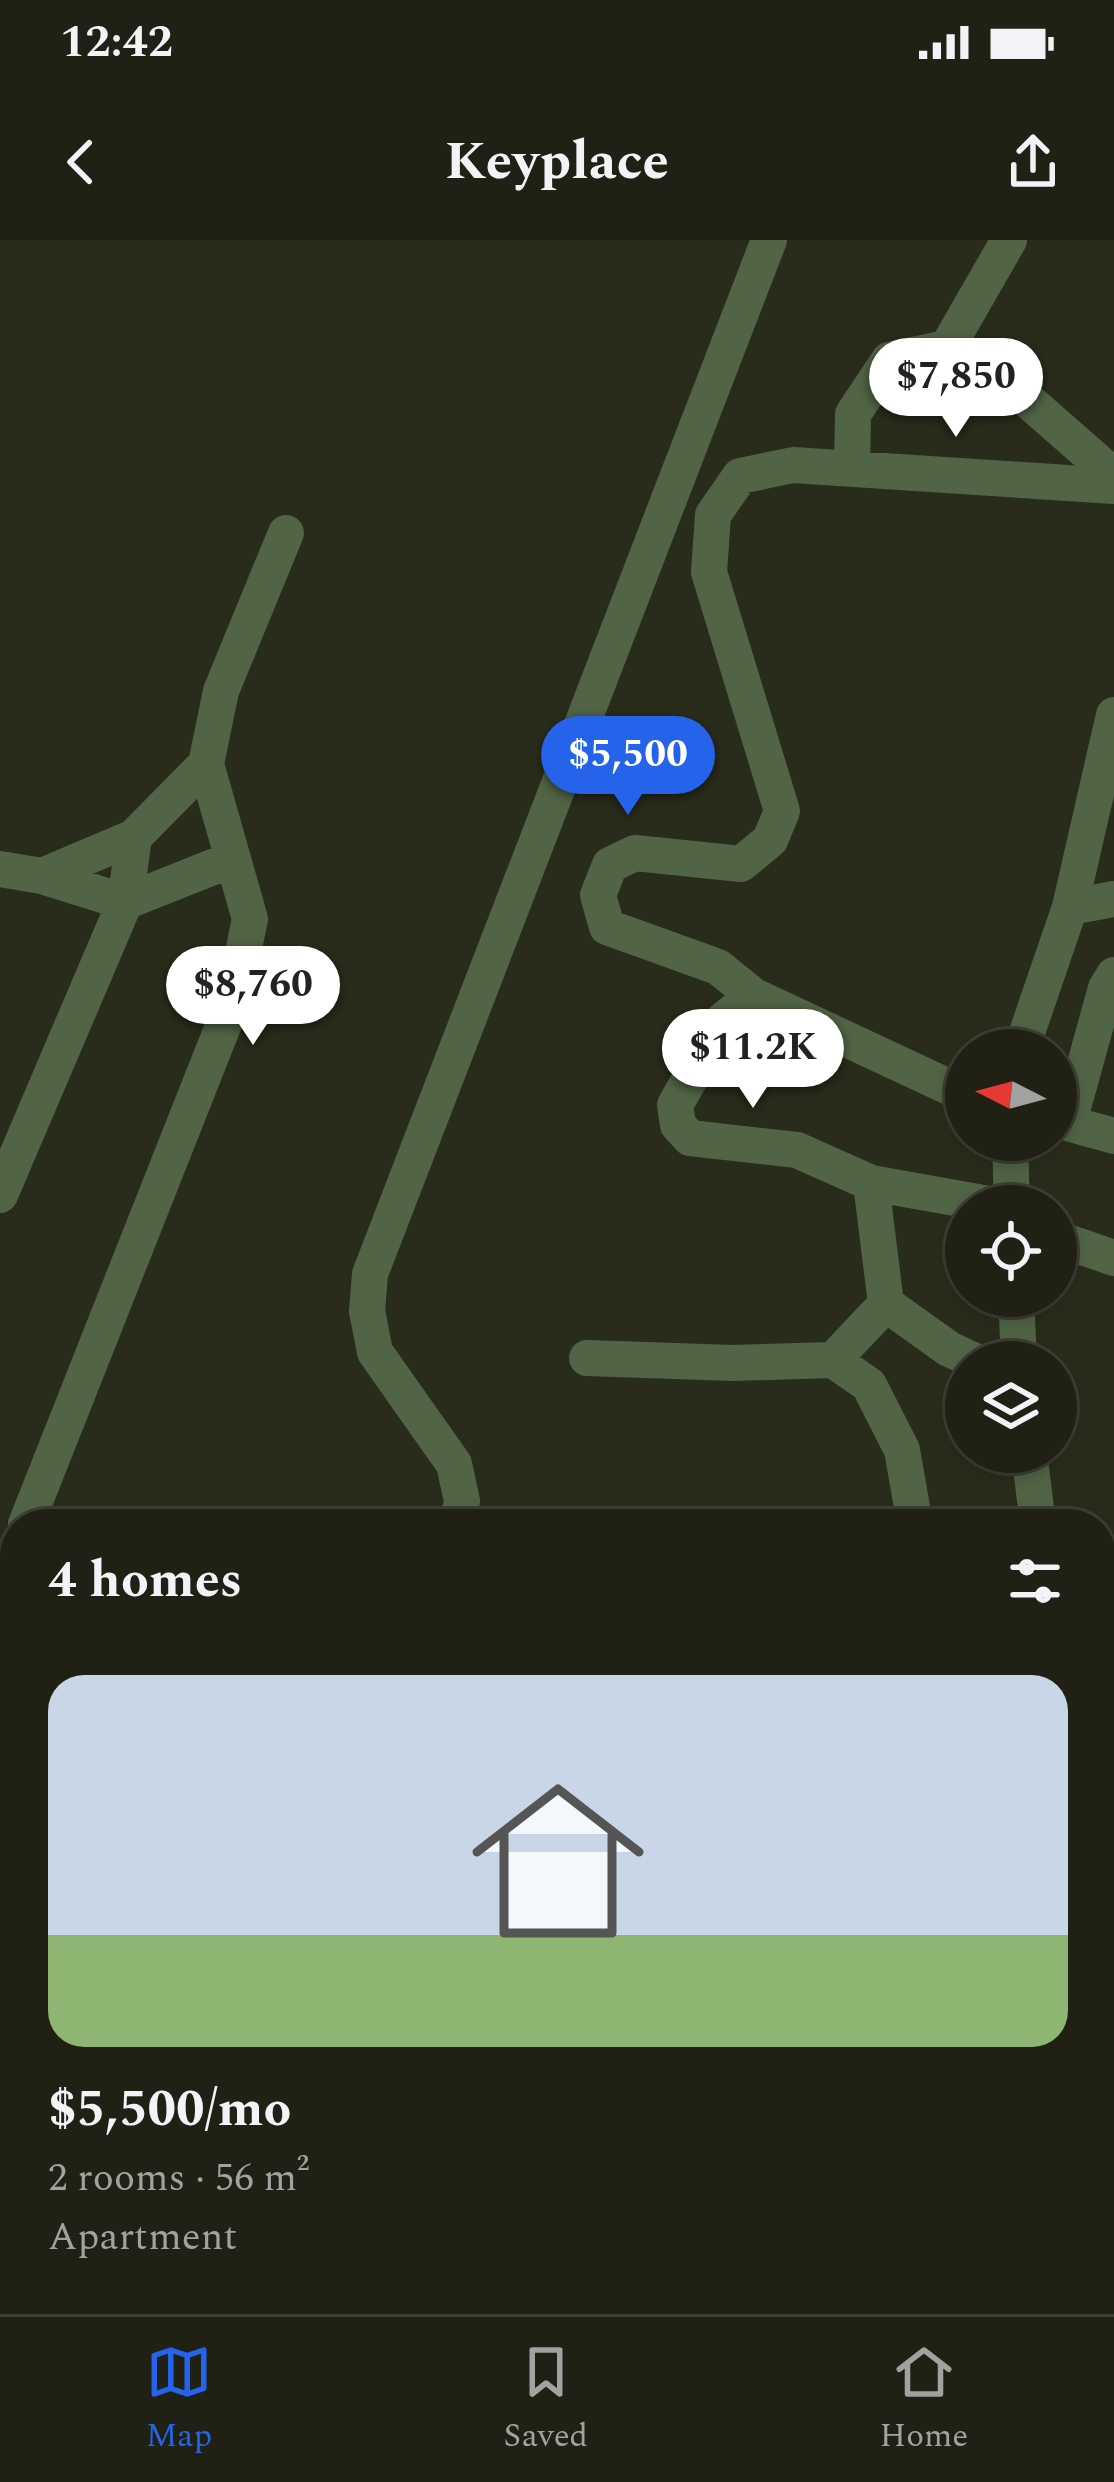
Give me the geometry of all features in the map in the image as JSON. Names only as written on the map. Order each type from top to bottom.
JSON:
[{"type":"street","points":[[460,1509],[454,1464],[375,1352],[368,1311],[370,1274],[769,240]]},
{"type":"street","points":[[947,348],[1009,240]]},
{"type":"street","points":[[851,469],[854,414],[889,360],[947,348],[984,362],[1114,476]]},
{"type":"street","points":[[945,1085],[754,996],[718,967],[607,927],[598,895],[610,865],[635,853],[741,865],[770,840],[782,811],[709,572],[712,515],[740,476],[793,465],[1114,486]]},
{"type":"street","points":[[32,1509],[233,1001],[250,919],[206,764],[220,691],[286,533]]},
{"type":"street","points":[[1028,1029],[1070,907],[1114,716]]},
{"type":"street","points":[[42,876],[134,837],[206,764]]},
{"type":"street","points":[[0,1195],[125,902],[134,837]]},
{"type":"street","points":[[0,869],[42,876],[125,902],[233,859]]},
{"type":"street","points":[[1070,907],[1114,899]]},
{"type":"street","points":[[1050,963],[1110,981],[1077,1079]]},
{"type":"street","points":[[754,996],[724,1019],[675,1106],[678,1125],[691,1138],[797,1150],[871,1183],[945,1196]]},
{"type":"street","points":[[1077,1125],[1114,1136]]},
{"type":"street","points":[[871,1183],[886,1304],[945,1346]]},
{"type":"street","points":[[1077,1245],[1114,1258]]},
{"type":"street","points":[[833,1360],[886,1304]]},
{"type":"street","points":[[587,1358],[733,1363],[833,1360],[869,1385],[902,1450],[912,1509]]},
{"type":"street","points":[[1032,1473],[1036,1509]]}]
